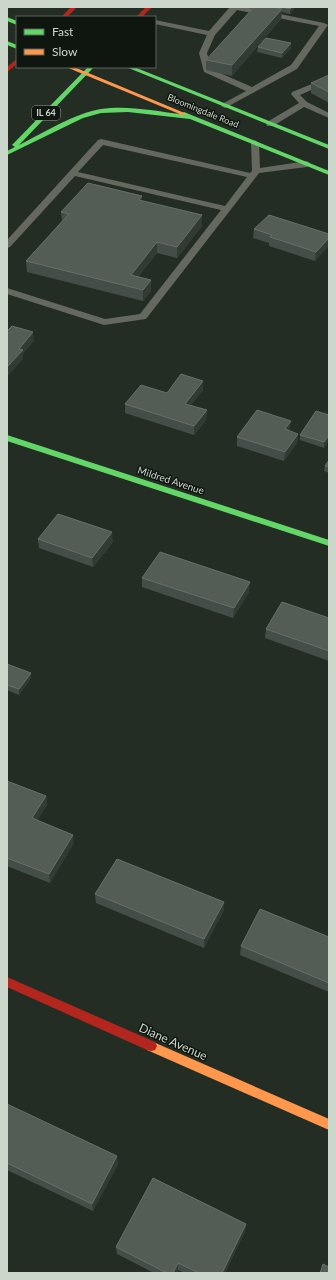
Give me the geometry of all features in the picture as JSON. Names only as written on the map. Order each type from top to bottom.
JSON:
[{"type":"main road","points":[[65,16],[74,7]]},
{"type":"main road","points":[[140,16],[149,7]]},
{"type":"main road","points":[[7,42],[16,46]]},
{"type":"main road","points":[[7,70],[16,62]]},
{"type":"main road","name":"Bloomingdale Road","points":[[75,68],[88,70],[190,117],[329,173]]},
{"type":"main road","name":"Bloomingdale Road","points":[[131,68],[329,147]]},
{"type":"main road","name":"IL 64","points":[[7,153],[88,70]]},
{"type":"main road","points":[[7,153],[81,117],[101,111],[128,110],[190,117]]},
{"type":"main road","name":"Mildred Avenue","points":[[7,438],[329,543]]},
{"type":"main road","name":"Diane Avenue","points":[[7,982],[329,1125]]},
{"type":"lane","points":[[225,106],[253,91],[294,67],[324,25],[235,7],[211,34],[203,53],[207,70],[253,91]]},
{"type":"lane","points":[[156,22],[211,34]]},
{"type":"lane","points":[[329,79],[295,94],[304,104],[329,116]]},
{"type":"lane","points":[[270,124],[304,104]]},
{"type":"lane","points":[[7,245],[101,142],[254,174],[307,164]]},
{"type":"lane","points":[[7,291],[104,322],[143,317],[254,174],[255,143]]},
{"type":"lane","points":[[72,173],[227,209]]},
{"type":"building","points":[[254,7],[273,7],[282,9],[232,65],[206,60]]},
{"type":"building","points":[[281,7],[292,7],[290,9]]},
{"type":"building","points":[[266,38],[291,43],[282,53],[258,47]]},
{"type":"building","points":[[329,75],[329,92],[311,83]]},
{"type":"building","points":[[88,183],[142,196],[139,200],[202,215],[177,247],[157,242],[131,275],[151,280],[143,290],[26,261],[69,214],[61,212]]},
{"type":"building","points":[[269,215],[329,234],[329,238],[316,252],[270,237],[272,235],[254,229]]},
{"type":"building","points":[[12,326],[33,332],[19,349],[23,350],[7,367],[7,331]]},
{"type":"building","points":[[181,374],[203,381],[185,404],[207,410],[194,426],[125,404],[141,385],[167,393]]},
{"type":"building","points":[[257,410],[291,421],[285,429],[298,434],[285,452],[237,437]]},
{"type":"building","points":[[316,411],[329,415],[329,435],[324,442],[300,435]]},
{"type":"building","points":[[329,460],[329,467],[325,466]]},
{"type":"building","points":[[58,514],[112,532],[92,558],[38,539]]},
{"type":"building","points":[[160,552],[250,582],[234,608],[142,578]]},
{"type":"building","points":[[282,602],[329,618],[329,651],[266,629]]},
{"type":"building","points":[[7,664],[31,673],[19,689],[7,685]]},
{"type":"building","points":[[7,781],[46,796],[32,818],[73,835],[49,874],[7,858]]},
{"type":"building","points":[[117,859],[224,902],[204,939],[95,894]]},
{"type":"building","points":[[260,909],[329,937],[329,983],[241,946]]},
{"type":"building","points":[[7,1104],[117,1156],[92,1204],[7,1163]]},
{"type":"building","points":[[153,1178],[246,1224],[222,1273],[199,1273],[178,1263],[173,1273],[167,1273],[116,1247]]},
{"type":"building","points":[[323,1264],[329,1267],[329,1273],[320,1273]]},
{"type":"traffic: fast","points":[[7,19],[16,23]]},
{"type":"traffic: fast","points":[[7,43],[16,47]]},
{"type":"traffic: fast","points":[[15,145],[90,68]]},
{"type":"traffic: fast","points":[[132,68],[329,147]]},
{"type":"traffic: fast","points":[[7,153],[81,117],[101,111],[128,110],[190,117]]},
{"type":"traffic: fast","points":[[184,114],[329,173]]},
{"type":"traffic: fast","points":[[7,438],[329,543]]},
{"type":"traffic: slow","points":[[71,68],[184,114]]},
{"type":"traffic: slow","points":[[151,1046],[329,1125]]},
{"type":"traffic: jam","points":[[65,16],[74,7]]},
{"type":"traffic: jam","points":[[140,16],[149,7]]},
{"type":"traffic: jam","points":[[7,70],[16,62]]},
{"type":"traffic: jam","points":[[7,982],[151,1046]]}]
